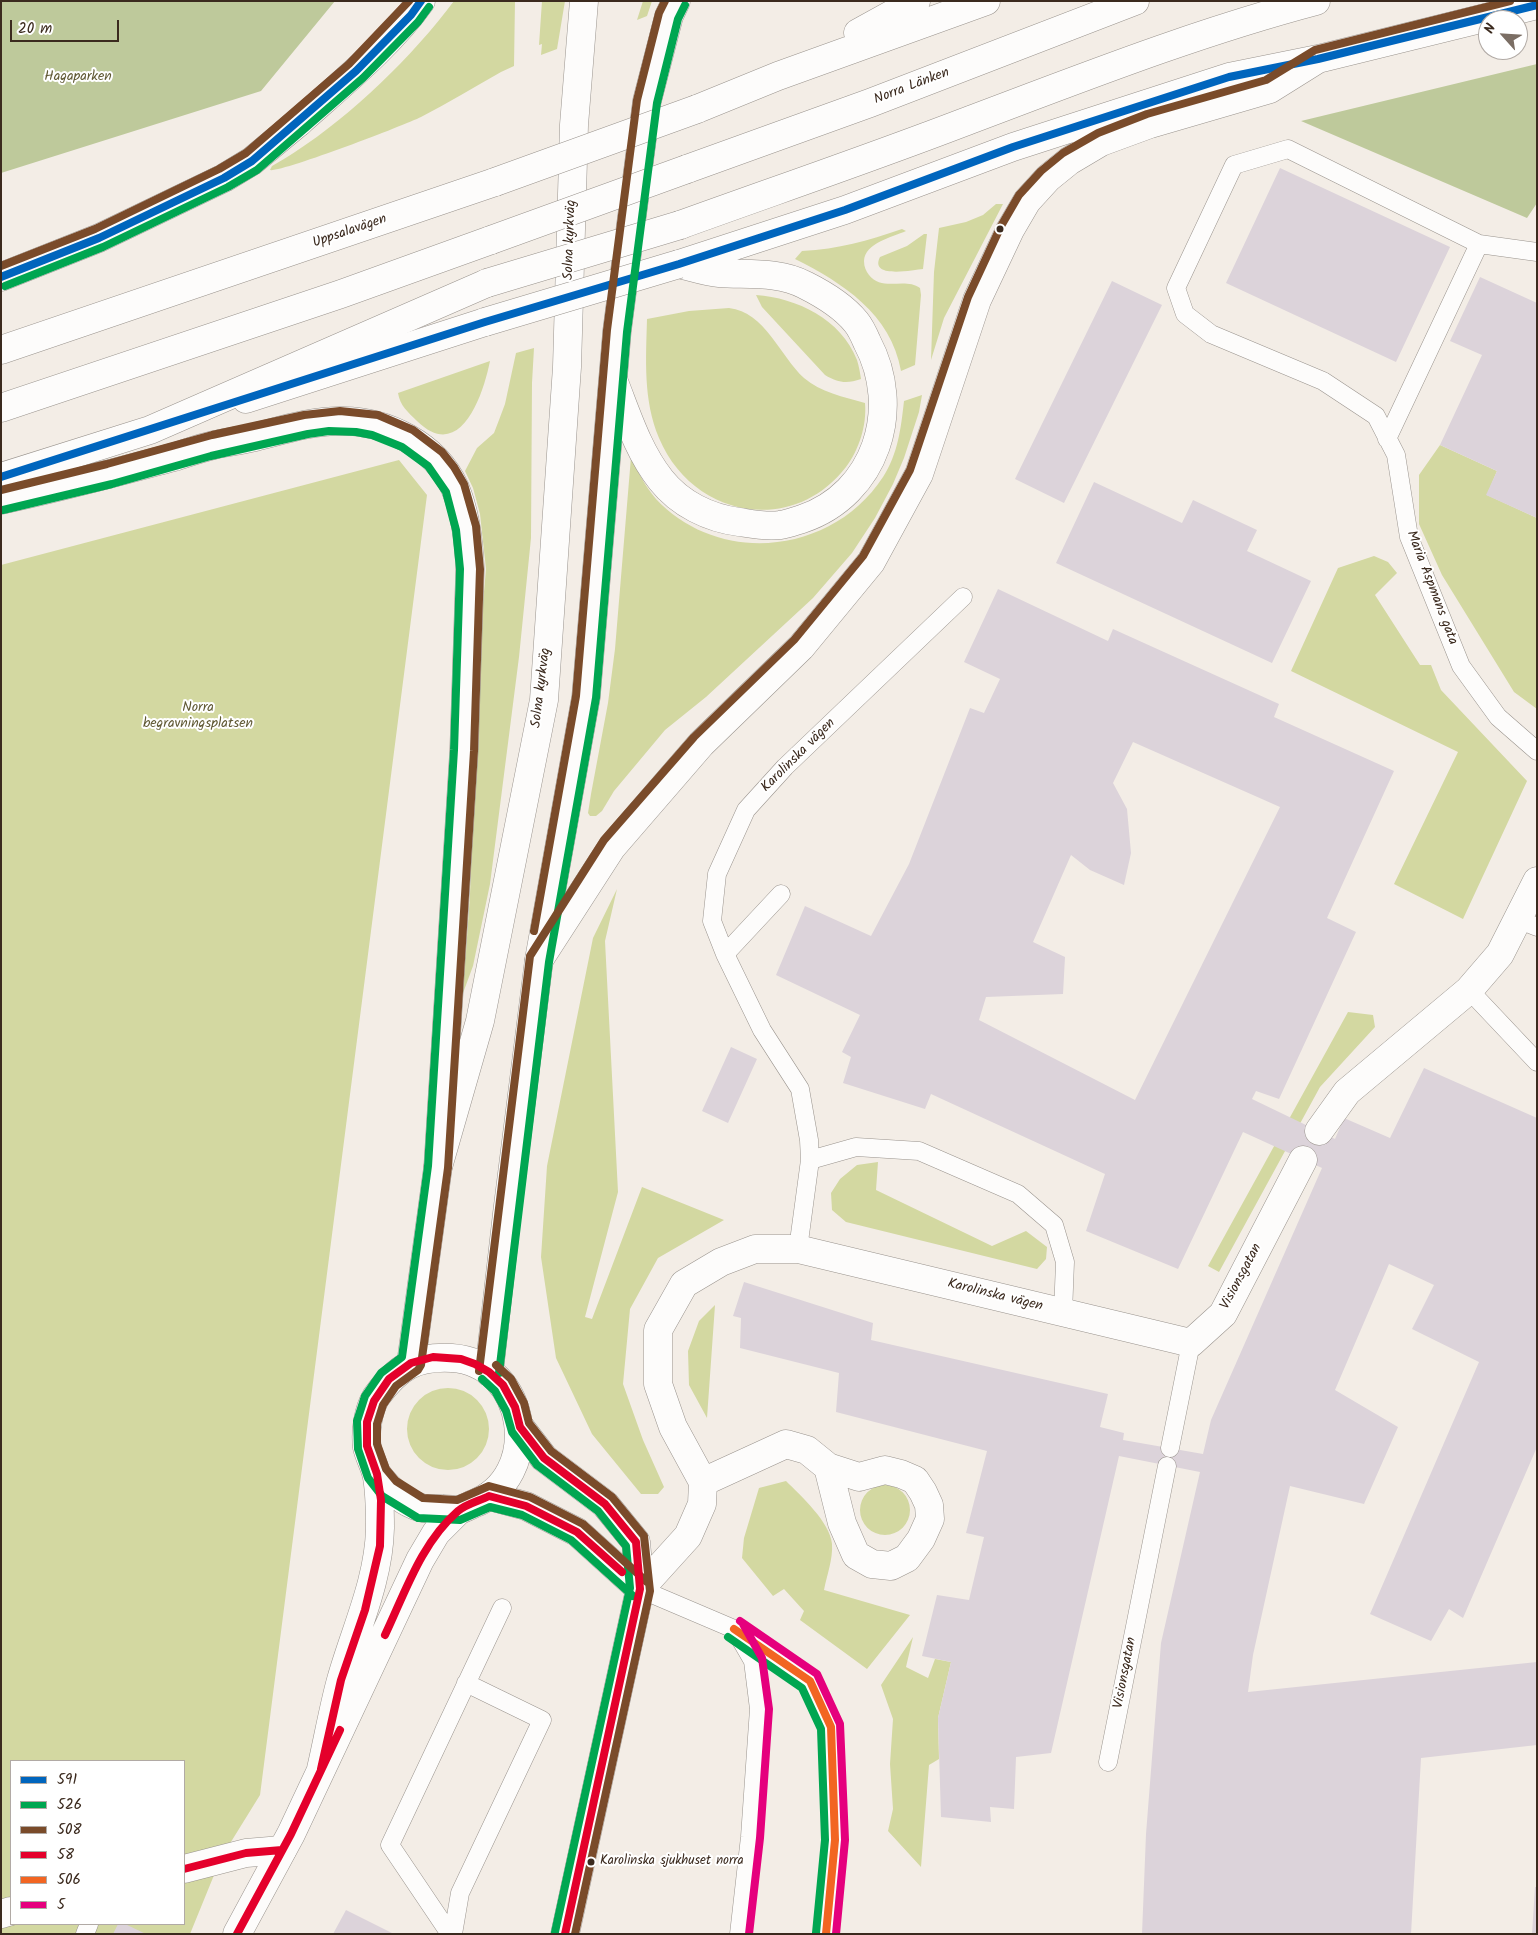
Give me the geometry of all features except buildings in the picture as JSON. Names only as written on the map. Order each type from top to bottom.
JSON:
[{"type":"main road","points":[[1,278],[99,238],[224,178],[252,161],[356,71],[411,15],[421,1]]},
{"type":"main road","name":"Solna kyrkväg","points":[[411,1364],[438,1167],[480,1021],[544,700],[567,367],[574,125],[584,1]]},
{"type":"main road","points":[[489,1372],[539,960],[586,697],[617,331],[647,101],[669,16],[676,1]]},
{"type":"main road","points":[[778,76],[916,1]]},
{"type":"main road","points":[[778,76],[986,1]]},
{"type":"main road","name":"Norra Länken","points":[[1,408],[331,297],[870,104],[1135,1]]},
{"type":"main road","points":[[150,430],[487,283],[680,225],[873,156],[1144,54],[1316,1]]},
{"type":"main road","points":[[1,477],[485,322],[678,264],[845,210],[1014,147],[1220,80],[1318,59],[1537,5]]},
{"type":"main road","points":[[539,960],[612,847],[701,744],[801,647],[871,562],[919,474],[977,300],[1010,230],[1027,201],[1055,172],[1069,161],[1101,142],[1150,124],[1270,89],[1318,59]]},
{"type":"main road","name":"Uppsalavägen","points":[[1,350],[495,182],[697,108],[778,76]]},
{"type":"main road","points":[[614,382],[638,444],[662,481],[684,501],[710,515],[752,524],[781,525],[793,522],[818,513],[832,505],[852,487],[868,465],[880,430],[884,406],[883,389],[879,369],[872,351],[860,329],[850,316],[823,295],[793,280],[775,276],[716,273],[678,264]]},
{"type":"main road","points":[[1,500],[42,492],[213,445],[330,421],[356,421],[386,428],[414,443],[435,460],[454,486],[462,509],[470,550],[470,569],[464,760],[438,1167]]},
{"type":"main road","points":[[1319,1131],[1347,1092],[1469,990],[1527,923],[1537,881]]},
{"type":"main road","name":"Visionsgatan","points":[[1192,1343],[1223,1314],[1303,1160]]},
{"type":"main road","name":"Karolinska vägen","points":[[703,1482],[673,1427],[658,1384],[658,1330],[684,1284],[720,1262],[754,1249],[798,1249],[840,1257],[1192,1343]]},
{"type":"main road","points":[[237,1934],[302,1811],[420,1560],[436,1533],[459,1510],[489,1496],[504,1481],[518,1454],[520,1426],[515,1406],[503,1385],[489,1372],[475,1364],[461,1359],[432,1357],[411,1364],[389,1379],[374,1401],[367,1422],[367,1446],[376,1474],[381,1500],[380,1546],[364,1610],[341,1680],[321,1769]]},
{"type":"main road","points":[[520,1426],[544,1458],[605,1504],[636,1542],[640,1589],[565,1934]]},
{"type":"main road","points":[[640,1589],[688,1536],[702,1504],[703,1482],[786,1444],[808,1450],[828,1467]]},
{"type":"main road","points":[[376,1474],[389,1489],[420,1508],[459,1510]]},
{"type":"main road","points":[[489,1496],[526,1506],[577,1532],[640,1589]]},
{"type":"main road","points":[[185,1869],[246,1852],[282,1850]]},
{"type":"lane","name":"Maria Aspmans gata","points":[[1537,252],[1479,244],[1288,149],[1234,165],[1176,288],[1185,314],[1211,334],[1323,381],[1376,416],[1396,455],[1409,537],[1461,666],[1498,717],[1537,751]]},
{"type":"lane","points":[[1387,438],[1479,244]]},
{"type":"lane","name":"Karolinska vägen","points":[[798,1249],[810,1160],[810,1140],[800,1089],[762,1030],[725,954],[712,921],[717,874],[746,810],[785,768],[963,597]]},
{"type":"lane","points":[[725,954],[781,894]]},
{"type":"lane","points":[[1469,990],[1537,1062]]},
{"type":"lane","points":[[810,1160],[856,1147],[919,1152],[1018,1194],[1054,1225],[1065,1262],[1063,1313]]},
{"type":"lane","points":[[1170,1448],[1192,1343]]},
{"type":"lane","name":"Visionsgatan","points":[[1108,1762],[1167,1466]]},
{"type":"lane","points":[[640,1589],[734,1629],[810,1682],[831,1728],[835,1840],[826,1934]]},
{"type":"lane","points":[[452,1934],[390,1845],[502,1608]]},
{"type":"lane","points":[[734,1629],[753,1661],[759,1709],[750,1837],[739,1934]]},
{"type":"lane","points":[[452,1934],[460,1893],[542,1720],[466,1683]]},
{"type":"green space","name":"Hagaparken","points":[[1,1],[335,1],[261,91],[1,173]]},
{"type":"green space","points":[[454,1],[515,1],[514,66],[410,122],[318,157],[270,170],[272,166],[317,137],[360,102],[420,43]]},
{"type":"green space","points":[[542,1],[565,1],[557,49],[541,55],[542,44],[539,45]]},
{"type":"green space","points":[[643,1],[652,1],[647,16],[637,20]]},
{"type":"green space","points":[[1537,64],[1537,203],[1527,218],[1301,121]]},
{"type":"green space","points":[[996,204],[1003,204],[944,318],[931,360],[934,272],[939,228],[966,222],[983,215]]},
{"type":"green space","points":[[902,229],[906,231],[874,245],[869,250],[864,261],[869,275],[880,283],[908,284],[920,288],[915,365],[901,371],[896,351],[876,317],[847,290],[795,259],[802,251],[853,244]]},
{"type":"green space","points":[[924,234],[927,234],[923,269],[894,272],[886,271],[878,264],[880,257],[907,246]]},
{"type":"green space","points":[[756,295],[771,297],[802,306],[829,322],[850,346],[857,360],[861,379],[843,382],[825,375],[762,307]]},
{"type":"green space","points":[[729,308],[742,311],[762,326],[795,369],[810,383],[833,394],[865,403],[865,420],[858,445],[851,460],[824,489],[799,503],[772,509],[745,508],[718,500],[695,486],[674,465],[659,438],[650,409],[648,394],[647,319],[689,311]]},
{"type":"green space","points":[[534,348],[531,538],[519,657],[490,884],[473,966],[459,1004],[466,952],[470,894],[480,637],[486,569],[480,514],[473,488],[465,471],[477,448],[494,433],[505,404],[516,353]]},
{"type":"green space","points":[[490,361],[482,391],[475,406],[467,420],[457,430],[446,434],[432,432],[417,421],[401,402],[398,393]]},
{"type":"green space","points":[[922,395],[919,412],[904,458],[893,484],[875,518],[852,553],[813,598],[706,697],[665,730],[614,791],[602,811],[596,816],[590,816],[588,813],[608,703],[615,649],[631,457],[642,479],[656,499],[682,521],[711,535],[743,542],[775,542],[806,536],[835,522],[862,503],[883,477],[892,459],[900,431],[904,401]]},
{"type":"green space","points":[[1440,445],[1497,471],[1487,495],[1537,518],[1537,709],[1514,692],[1442,575],[1419,524],[1419,475]]},
{"type":"green space","name":"Norra begravningsplatsen","points":[[399,460],[427,495],[260,1795],[221,1858],[190,1934],[1,1934],[1,565]]},
{"type":"green space","points":[[1374,556],[1388,562],[1397,573],[1375,595],[1420,665],[1431,665],[1441,690],[1527,781],[1463,919],[1394,884],[1458,752],[1291,671],[1338,568]]},
{"type":"green space","points":[[617,889],[605,941],[618,1192],[585,1317],[592,1319],[642,1187],[724,1220],[658,1258],[630,1309],[623,1384],[643,1440],[664,1487],[658,1494],[641,1494],[592,1434],[556,1358],[541,1257],[547,1166],[593,938]]},
{"type":"green space","points":[[1348,1012],[1373,1015],[1375,1027],[1320,1087],[1219,1272],[1208,1266]]},
{"type":"green space","points":[[878,1162],[876,1190],[992,1246],[1026,1231],[1047,1247],[1046,1259],[1037,1269],[846,1222],[832,1210],[831,1193],[840,1179],[857,1165]]},
{"type":"green space","points":[[715,1305],[707,1418],[689,1385],[688,1351],[699,1321]]},
{"type":"green space","points":[[448,1388],[464,1391],[477,1400],[486,1413],[489,1429],[486,1445],[477,1458],[464,1467],[448,1470],[432,1467],[419,1458],[410,1445],[407,1429],[410,1413],[419,1400],[432,1391]]},
{"type":"green space","points":[[786,1481],[821,1518],[830,1536],[832,1555],[824,1590],[910,1615],[867,1669],[800,1620],[804,1611],[784,1589],[773,1596],[742,1558],[744,1538],[759,1488]]},
{"type":"green space","points":[[885,1485],[903,1492],[910,1510],[903,1528],[885,1535],[867,1528],[860,1510],[867,1492]]},
{"type":"green space","points":[[913,1637],[906,1667],[928,1678],[935,1659],[951,1662],[938,1718],[939,1759],[929,1765],[921,1867],[888,1831],[893,1809],[890,1764],[893,1719],[881,1685]]},
{"type":"transit line","name":"508","points":[[1,266],[95,229],[219,169],[246,153],[349,64],[409,1]]},
{"type":"transit line","name":"591","points":[[1,277],[99,238],[224,178],[252,161],[356,71],[411,15],[421,1]]},
{"type":"transit line","name":"508","points":[[534,931],[576,696],[607,330],[637,100],[659,13],[665,1]]},
{"type":"transit line","name":"508","points":[[479,1371],[530,956],[604,840],[694,737],[794,640],[863,556],[910,470],[968,297],[1001,226],[1019,195],[1041,171],[1063,153],[1098,133],[1147,114],[1266,80],[1315,50],[1510,1]]},
{"type":"transit line","name":"526","points":[[499,1373],[549,962],[596,698],[627,332],[657,103],[678,19],[685,5]]},
{"type":"transit line","name":"591","points":[[1,477],[485,322],[679,264],[845,210],[1013,147],[1229,77],[1318,59],[1537,5]]},
{"type":"transit line","name":"526","points":[[5,286],[103,247],[228,187],[257,170],[363,78],[418,22],[429,7]]},
{"type":"transit line","name":"508","points":[[1,490],[107,464],[212,435],[304,415],[340,411],[378,415],[413,430],[442,452],[454,467],[464,484],[476,526],[480,569],[474,751],[448,1168],[421,1365],[418,1370],[396,1386],[383,1405],[377,1424],[377,1444],[386,1469],[396,1481],[423,1498],[457,1500],[489,1486],[530,1497],[583,1524],[647,1582]]},
{"type":"transit line","name":"526","points":[[3,510],[112,484],[211,456],[329,431],[356,432],[372,435],[402,447],[428,466],[446,492],[456,530],[460,569],[454,750],[428,1166],[402,1357],[381,1373],[365,1396],[357,1421],[358,1449],[368,1478],[382,1496],[418,1518],[460,1520],[490,1507],[522,1515],[571,1540],[633,1596]]},
{"type":"transit line","name":"58","points":[[321,1769],[341,1680],[365,1610],[380,1546],[381,1500],[377,1474],[367,1446],[367,1422],[374,1401],[389,1379],[411,1363],[433,1357],[461,1359],[475,1364],[489,1372],[503,1385],[515,1407],[520,1427],[544,1458],[605,1504],[636,1542],[640,1589],[565,1934]]},
{"type":"transit line","name":"508","points":[[496,1365],[511,1379],[524,1403],[529,1423],[551,1451],[612,1497],[644,1536],[650,1591],[575,1934]]},
{"type":"transit line","name":"526","points":[[482,1379],[495,1391],[506,1411],[512,1432],[537,1465],[598,1511],[626,1546],[630,1588],[555,1932]]},
{"type":"transit line","name":"58","points":[[385,1635],[415,1569],[434,1538],[458,1511],[469,1504],[489,1496],[526,1506],[577,1532],[622,1572]]},
{"type":"transit line","name":"5","points":[[740,1621],[817,1674],[840,1724],[845,1840],[836,1934]]},
{"type":"transit line","name":"5","points":[[743,1624],[762,1658],[769,1709],[760,1838],[749,1934]]},
{"type":"transit line","name":"506","points":[[734,1629],[810,1681],[831,1727],[835,1840],[826,1934]]},
{"type":"transit line","name":"526","points":[[728,1637],[802,1688],[821,1729],[825,1840],[816,1933]]},
{"type":"transit line","name":"58","points":[[237,1934],[291,1834],[340,1730]]},
{"type":"transit line","name":"58","points":[[185,1869],[246,1853],[282,1850]]},
{"type":"place","name":"Karolinska sjukhuset norra","points":[[591,1862]]}]
